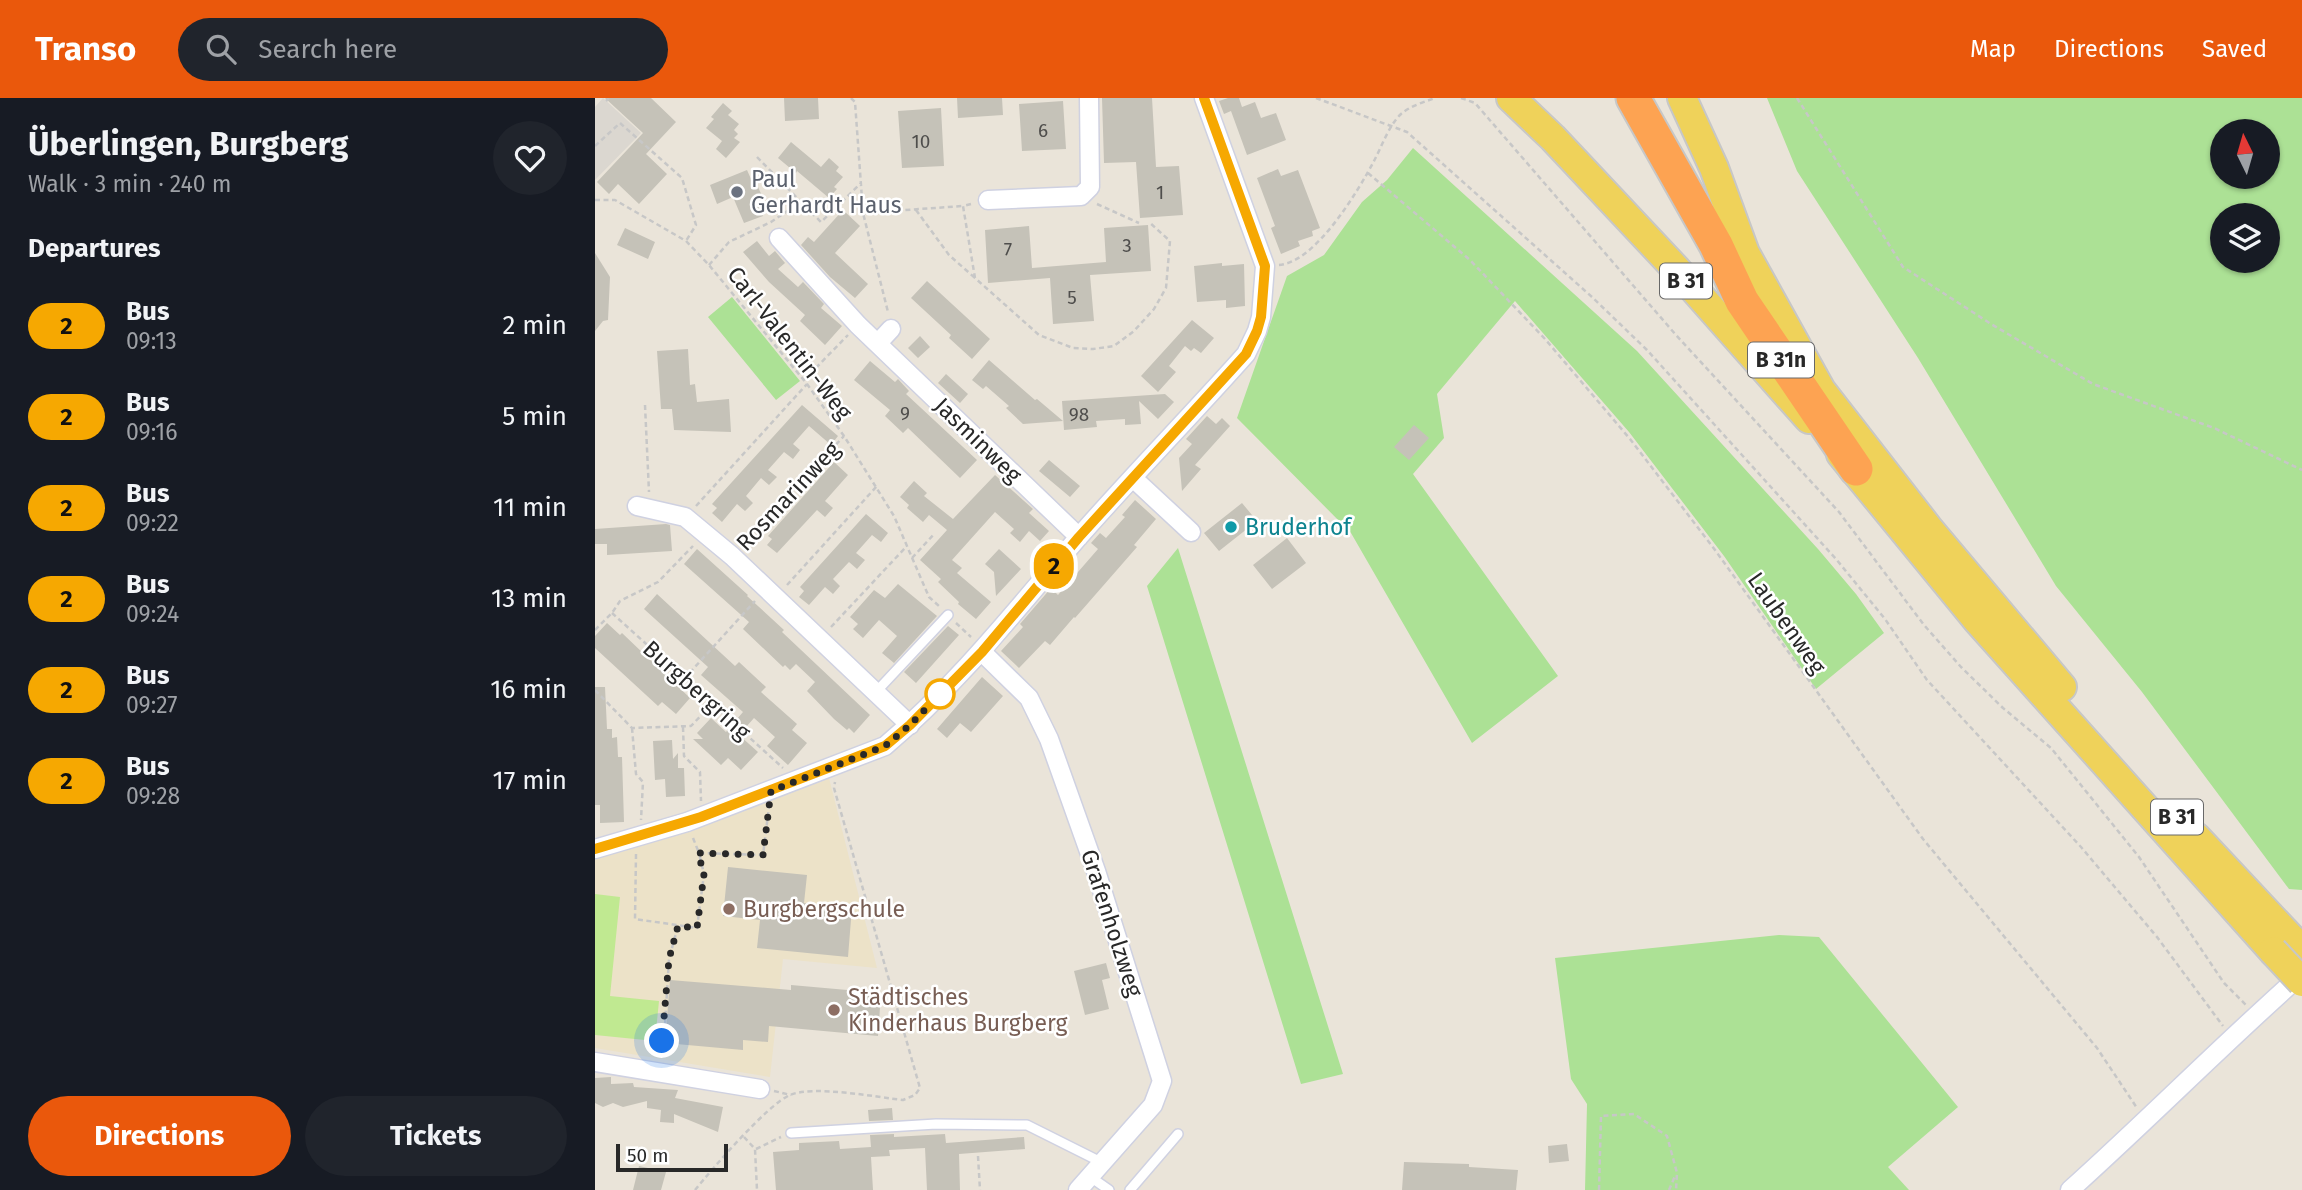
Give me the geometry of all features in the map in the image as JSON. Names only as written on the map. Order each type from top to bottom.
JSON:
[{"type":"highway","name":"B 31n","points":[[1633,98],[1716,245],[1742,301],[1856,469]]},
{"type":"highway","name":"B 31n","points":[[1716,245],[1753,291],[1821,390]]},
{"type":"main road","name":"B 31","points":[[1511,98],[1544,129],[1668,261],[1856,469],[1978,621],[2288,946]]},
{"type":"main road","name":"B 31","points":[[1682,98],[1714,168],[1745,253],[1821,390],[1929,529],[2067,694],[2288,946],[2302,982]]},
{"type":"street","points":[[988,200],[1081,196],[1090,187],[1089,98]]},
{"type":"street","points":[[598,848],[701,817],[885,746],[910,725],[983,651],[1079,537],[1246,354],[1261,317],[1265,266],[1204,98]]},
{"type":"street","name":"Jasminweg","points":[[779,238],[857,325],[1079,537]]},
{"type":"street","points":[[878,343],[891,329]]},
{"type":"street","points":[[1134,478],[1191,532]]},
{"type":"street","name":"Rosmarinweg","points":[[643,507],[685,517],[705,533],[910,725]]},
{"type":"street","name":"Grafenholzweg","points":[[983,651],[1030,698],[1049,739],[1096,871],[1163,1081],[1153,1105],[1084,1183]]},
{"type":"street","points":[[2070,1190],[2302,974]]},
{"type":"street","points":[[595,1062],[760,1089]]},
{"type":"lane","points":[[875,693],[948,615]]},
{"type":"lane","points":[[791,1133],[936,1124],[1027,1125],[1101,1162]]},
{"type":"lane","points":[[1130,1190],[1178,1134]]},
{"type":"lane","points":[[1084,1183],[1109,1190]]},
{"type":"path","points":[[851,98],[855,102],[863,213],[879,270],[891,329]]},
{"type":"path","points":[[855,102],[858,98]]},
{"type":"path","points":[[1316,98],[1407,132],[1647,350],[1836,559],[1885,620],[1927,680],[2081,847],[2157,937],[2196,993],[2232,1037]]},
{"type":"path","points":[[1265,266],[1287,264],[1310,250],[1340,215],[1368,173],[1401,114],[1419,103],[1435,98]]},
{"type":"path","points":[[1461,98],[1475,103],[1676,335],[1839,512],[1924,625],[1961,667],[2003,708],[2051,748],[2139,857],[2224,982],[2257,1017]]},
{"type":"path","points":[[1797,98],[1902,267],[1991,324],[2093,384],[2214,428],[2302,470]]},
{"type":"path","points":[[595,146],[620,123],[682,178],[696,225],[686,241]]},
{"type":"path","points":[[757,157],[821,222],[861,183]]},
{"type":"path","name":"Laubenweg","points":[[1368,173],[1470,260],[1545,339],[1630,439],[1723,561],[1923,839],[2097,1048],[2146,1122]]},
{"type":"path","points":[[1081,196],[1139,223]]},
{"type":"path","name":"Carl-Valentin-Weg","points":[[595,200],[615,200],[686,241],[709,265],[805,382],[844,436],[894,516],[929,597],[983,651]]},
{"type":"path","points":[[863,213],[963,206],[988,200]]},
{"type":"path","points":[[709,265],[729,242],[771,222],[800,202]]},
{"type":"path","points":[[963,206],[975,278]]},
{"type":"path","points":[[916,210],[949,255],[1039,335],[1073,348],[1114,346],[1134,331],[1154,309],[1166,288],[1170,241],[1149,222]]},
{"type":"path","points":[[685,517],[857,325]]},
{"type":"path","points":[[643,507],[645,405]]},
{"type":"path","name":"Rosmarinweg","points":[[732,556],[844,436]]},
{"type":"path","points":[[684,679],[877,486]]},
{"type":"path","points":[[595,630],[620,601],[658,582],[705,533]]},
{"type":"path","points":[[912,558],[935,533]]},
{"type":"path","points":[[819,640],[906,546]]},
{"type":"path","name":"Burgbergring","points":[[612,613],[773,758]]},
{"type":"path","points":[[595,690],[632,728],[636,774],[643,782],[642,827],[654,822],[657,831]]},
{"type":"path","points":[[632,728],[691,726],[713,703]]},
{"type":"path","name":"Burgbergring","points":[[683,727],[684,756],[699,772],[701,817]]},
{"type":"path","points":[[695,1190],[775,1106],[791,1094],[815,1091],[903,1100],[915,1096],[920,1088],[834,788],[837,775],[833,765]]},
{"type":"path","points":[[636,849],[635,919],[697,928],[704,874],[698,853],[763,855],[771,791]]},
{"type":"path","points":[[662,1041],[669,959],[678,926]]},
{"type":"path","points":[[1599,1190],[1601,1116],[1634,1114],[1667,1136],[1677,1173],[1675,1190]]},
{"type":"path","points":[[755,1149],[791,1133]]},
{"type":"path","points":[[744,1137],[755,1149],[757,1190]]},
{"type":"path","points":[[978,1156],[980,1190]]},
{"type":"path","points":[[1669,1190],[1677,1173]]},
{"type":"shaded area","points":[[603,98],[641,133],[595,180],[595,107]]},
{"type":"shaded area","name":"Burgbergschule","points":[[829,778],[877,968],[783,959],[770,1077],[595,1048],[595,859]]},
{"type":"green space","points":[[1767,98],[2302,98],[2302,890],[2289,889],[2142,692],[2056,586],[1918,358],[1797,171]]},
{"type":"green space","points":[[1413,148],[1637,351],[1818,549],[1884,633],[1816,689],[1724,556],[1629,432],[1515,301],[1437,394],[1444,438],[1413,474],[1558,676],[1472,743],[1351,533],[1237,418],[1287,276],[1324,255],[1362,202],[1387,180]]},
{"type":"green space","points":[[732,297],[800,381],[776,400],[708,317]]},
{"type":"green space","points":[[1178,548],[1343,1074],[1301,1084],[1147,586]]},
{"type":"green space","points":[[595,894],[620,897],[610,996],[659,1001],[655,1041],[595,1035]]},
{"type":"green space","points":[[1779,935],[1819,937],[1958,1107],[1888,1167],[1909,1190],[1585,1190],[1587,1104],[1571,1079],[1555,958]]},
{"type":"building","points":[[605,98],[651,98],[676,122],[646,154],[667,174],[639,204],[618,184],[609,194],[597,182],[643,133]]},
{"type":"building","points":[[784,98],[818,98],[819,119],[785,121]]},
{"type":"building","points":[[957,98],[1002,98],[1003,115],[958,118]]},
{"type":"building","points":[[1102,98],[1152,98],[1156,167],[1179,166],[1183,215],[1140,218],[1136,162],[1104,163]]},
{"type":"building","points":[[1239,98],[1242,107],[1255,102],[1261,118],[1276,113],[1286,140],[1247,155],[1231,111],[1224,114],[1219,101]]},
{"type":"building","points":[[1063,101],[1066,149],[1022,151],[1019,104]]},
{"type":"building","points":[[723,103],[732,111],[728,115],[739,124],[734,130],[738,134],[734,138],[740,142],[726,158],[716,149],[722,141],[706,128]]},
{"type":"building","points":[[941,108],[944,166],[902,168],[898,111]]},
{"type":"building","points":[[791,142],[821,167],[829,158],[839,167],[836,171],[843,177],[829,198],[778,158]]},
{"type":"building","points":[[1278,169],[1281,176],[1298,170],[1320,228],[1312,231],[1313,236],[1298,241],[1300,246],[1281,254],[1271,228],[1275,226],[1257,178]]},
{"type":"building","name":"Paul Gerhardt Haus","points":[[747,170],[763,198],[756,200],[763,216],[744,223],[733,197],[717,204],[710,185]]},
{"type":"building","points":[[843,210],[860,226],[835,253],[868,284],[855,298],[830,277],[801,245],[808,237],[814,242]]},
{"type":"building","points":[[1148,225],[1151,271],[1090,275],[1094,321],[1053,324],[1050,278],[988,283],[985,230],[1029,226],[1032,268],[1106,262],[1104,228]]},
{"type":"building","points":[[625,228],[655,242],[648,259],[617,245]]},
{"type":"building","points":[[757,241],[769,256],[775,251],[785,263],[778,269],[798,287],[803,282],[824,304],[821,308],[842,326],[825,345],[800,321],[805,315],[769,282],[743,252]]},
{"type":"building","points":[[595,253],[610,277],[608,320],[603,321],[595,331]]},
{"type":"building","points":[[1222,263],[1222,266],[1244,264],[1245,306],[1226,308],[1226,300],[1197,302],[1194,266]]},
{"type":"building","points":[[927,281],[990,339],[972,359],[949,338],[951,335],[911,298]]},
{"type":"building","points":[[1192,320],[1214,338],[1201,353],[1194,348],[1191,351],[1185,346],[1169,366],[1176,372],[1158,392],[1141,376]]},
{"type":"building","points":[[920,336],[930,347],[918,358],[908,348]]},
{"type":"building","points":[[688,349],[690,385],[695,384],[697,402],[729,399],[731,432],[674,430],[672,409],[661,409],[657,351]]},
{"type":"building","points":[[989,360],[1063,421],[1023,424],[1006,408],[1009,406],[986,386],[983,389],[972,380]]},
{"type":"building","points":[[870,361],[895,382],[898,379],[909,391],[906,394],[977,460],[960,478],[908,428],[903,433],[885,416],[890,410],[854,380]]},
{"type":"building","points":[[946,374],[968,394],[960,403],[938,383]]},
{"type":"building","points":[[1165,394],[1174,402],[1158,419],[1139,401],[1141,424],[1125,425],[1125,419],[1096,421],[1097,427],[1064,430],[1062,401]]},
{"type":"building","points":[[802,405],[838,436],[831,445],[809,426],[793,444],[800,450],[793,459],[784,452],[768,470],[777,477],[769,485],[761,478],[746,496],[753,503],[745,511],[737,504],[722,522],[712,513],[717,508],[712,504]]},
{"type":"building","points":[[1207,416],[1216,424],[1222,418],[1230,426],[1195,465],[1201,469],[1182,491],[1179,458],[1192,444],[1186,439]]},
{"type":"building","points":[[1414,425],[1429,438],[1409,460],[1394,447]]},
{"type":"building","points":[[1049,460],[1080,486],[1070,497],[1039,471]]},
{"type":"building","points":[[834,462],[848,475],[825,501],[833,508],[825,517],[817,510],[777,553],[767,545],[772,539],[768,536]]},
{"type":"building","points":[[995,475],[1033,509],[1029,513],[1049,531],[1040,541],[1029,531],[1020,542],[1010,533],[1014,529],[995,512],[952,560],[962,568],[957,573],[991,602],[976,619],[958,604],[938,582],[941,579],[920,560],[947,530],[929,515],[923,522],[907,508],[909,505],[900,497],[914,481],[927,493],[924,496],[953,519]]},
{"type":"building","points":[[1135,500],[1156,519],[1134,545],[1137,547],[1050,645],[1045,641],[1019,668],[1001,651],[1023,627],[1020,624],[1051,588],[1058,595],[1098,549],[1091,543],[1100,533],[1106,538],[1125,517],[1122,515]]},
{"type":"building","name":"Bruderhof","points":[[1242,503],[1257,521],[1219,551],[1204,533]]},
{"type":"building","points":[[866,514],[888,533],[881,542],[872,535],[856,553],[865,560],[857,569],[849,562],[833,579],[840,586],[833,594],[825,587],[809,605],[799,597],[804,591],[800,587]]},
{"type":"building","points":[[670,525],[672,551],[607,555],[607,544],[595,544],[595,529]]},
{"type":"building","points":[[1287,538],[1306,563],[1272,589],[1253,565]]},
{"type":"building","points":[[697,549],[748,595],[784,630],[782,632],[870,715],[854,733],[834,719],[807,691],[815,682],[796,664],[790,670],[785,665],[783,667],[743,629],[749,622],[684,564]]},
{"type":"building","points":[[999,549],[1021,569],[996,596],[994,572],[985,564]]},
{"type":"building","points":[[898,584],[937,616],[894,663],[882,653],[897,636],[879,620],[863,638],[853,629],[858,624],[850,617],[874,590],[885,598]]},
{"type":"building","points":[[657,594],[735,666],[739,662],[766,687],[761,692],[797,724],[792,730],[807,743],[788,765],[767,746],[775,737],[754,718],[739,735],[758,752],[741,770],[728,758],[721,765],[693,739],[703,739],[697,733],[711,718],[726,732],[743,712],[701,675],[708,667],[644,609]]},
{"type":"building","points":[[607,623],[620,635],[622,633],[690,698],[676,714],[662,702],[658,706],[595,648],[595,636]]},
{"type":"building","points":[[948,626],[959,635],[916,683],[904,672]]},
{"type":"building","points":[[982,677],[1003,696],[971,732],[960,723],[947,738],[937,729]]},
{"type":"building","points":[[595,687],[605,687],[607,729],[612,729],[612,738],[617,737],[618,757],[622,757],[624,822],[600,823],[600,805],[595,805]]},
{"type":"building","points":[[672,740],[673,759],[678,753],[678,768],[684,768],[685,796],[666,797],[665,779],[655,780],[653,741]]},
{"type":"building","points":[[728,867],[807,875],[804,903],[852,907],[848,957],[757,948],[760,920],[723,916]]},
{"type":"building","points":[[1106,963],[1110,978],[1102,980],[1109,1009],[1085,1015],[1074,971]]},
{"type":"building","points":[[670,980],[791,990],[791,985],[881,993],[878,1036],[769,1026],[768,1042],[743,1040],[743,1050],[665,1043]]},
{"type":"building","points":[[611,1077],[611,1084],[633,1083],[634,1087],[678,1090],[675,1098],[723,1107],[718,1132],[674,1114],[674,1123],[660,1122],[661,1110],[647,1108],[647,1101],[623,1107],[613,1103],[603,1107],[595,1103],[595,1078]]},
{"type":"building","points":[[892,1108],[893,1120],[869,1121],[868,1110]]},
{"type":"building","points":[[894,1134],[894,1137],[945,1134],[946,1143],[1024,1137],[1025,1149],[959,1154],[960,1190],[927,1190],[925,1148],[889,1150],[890,1156],[871,1157],[873,1190],[776,1190],[773,1152],[799,1150],[799,1143],[839,1141],[840,1149],[871,1147],[870,1135]]},
{"type":"building","points":[[1567,1144],[1569,1161],[1549,1163],[1548,1146]]},
{"type":"building","points":[[1404,1162],[1469,1164],[1469,1167],[1518,1170],[1516,1190],[1402,1190]]},
{"type":"building","points":[[639,1166],[666,1172],[661,1190],[633,1190]]},
{"type":"bus line","name":"2","points":[[595,849],[701,817],[885,746],[910,725],[982,652],[1079,537],[1246,354],[1261,317],[1265,266],[1204,98]]},
{"type":"place","name":"Paul Gerhardt Haus","points":[[737,192]]},
{"type":"place","name":"Bruderhof","points":[[1231,527]]},
{"type":"place","name":"Burgbergschule","points":[[729,909]]},
{"type":"place","name":"Städtisches Kinderhaus Burgberg","points":[[834,1010]]},
{"type":"route","points":[[662,1041],[669,959],[678,926],[697,928],[704,874],[698,853],[763,855],[771,791],[885,746],[940,694]]}]
